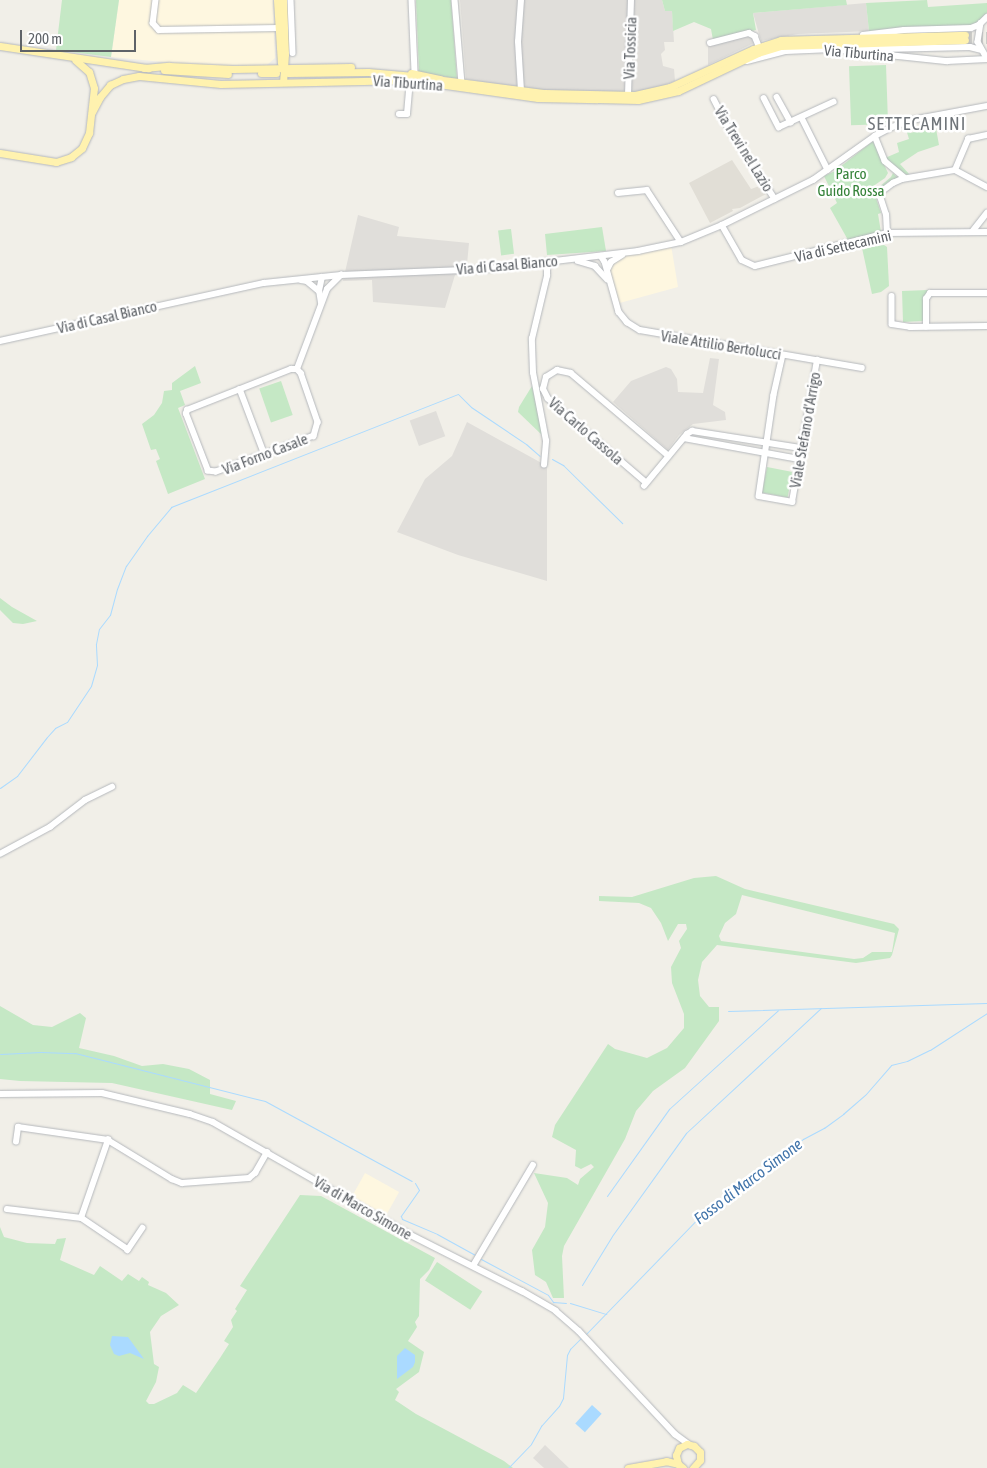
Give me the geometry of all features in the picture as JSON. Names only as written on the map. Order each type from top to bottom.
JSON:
[{"type":"main road","points":[[277,0],[281,28],[283,82]]},
{"type":"main road","points":[[281,28],[283,0]]},
{"type":"main road","name":"Via Tiburtina","points":[[0,47],[69,58],[199,74],[282,71],[375,72],[521,91],[628,95],[648,94],[670,87],[759,46],[794,39],[965,37],[818,44],[776,48],[732,65],[678,91],[631,101],[538,98],[410,80],[221,84],[131,76],[110,85],[100,97],[92,112]]},
{"type":"main road","points":[[282,54],[290,63],[299,68]]},
{"type":"main road","points":[[268,68],[276,64],[282,54]]},
{"type":"main road","points":[[0,153],[50,161],[72,157],[86,142],[92,112],[94,88],[91,77],[85,68],[69,58]]},
{"type":"main road","points":[[144,68],[268,68],[282,71],[299,68],[375,67],[415,73],[453,82]]},
{"type":"main road","points":[[666,1462],[690,1445],[700,1452],[696,1467]]},
{"type":"main road","points":[[628,1468],[666,1462],[681,1466],[678,1452]]},
{"type":"street","points":[[156,0],[153,23],[159,30],[292,28]]},
{"type":"street","points":[[291,0],[293,53]]},
{"type":"street","points":[[412,0],[415,73]]},
{"type":"street","points":[[454,0],[462,83]]},
{"type":"street","points":[[521,0],[518,42],[521,91]]},
{"type":"street","name":"Via Tossicia","points":[[628,95],[631,0]]},
{"type":"street","points":[[980,50],[977,35],[981,23],[987,17]]},
{"type":"street","name":"Via Tiburtina","points":[[851,38],[897,30],[970,28],[981,23]]},
{"type":"street","points":[[710,43],[749,33],[755,36],[759,46]]},
{"type":"street","name":"Via Tiburtina","points":[[818,44],[881,49],[970,47],[980,50],[987,58]]},
{"type":"street","name":"Via Tiburtina","points":[[732,65],[786,51],[800,50],[853,50],[947,61],[987,58]]},
{"type":"street","points":[[399,114],[407,114],[410,80]]},
{"type":"street","points":[[778,97],[791,122]]},
{"type":"street","points":[[764,98],[779,128],[833,102]]},
{"type":"street","name":"Via Trevi nel Lazio","points":[[714,99],[725,123],[775,199]]},
{"type":"street","name":"Via di Casal Bianco","points":[[0,341],[209,294],[294,279],[341,275],[488,269],[626,253],[680,242],[722,225],[775,199],[828,170],[874,136],[906,122],[987,106]]},
{"type":"street","points":[[802,118],[828,170]]},
{"type":"street","points":[[955,170],[968,139],[987,135]]},
{"type":"street","points":[[874,136],[885,161],[905,178]]},
{"type":"street","points":[[887,234],[886,218],[880,194],[893,183],[905,178],[955,170],[987,187]]},
{"type":"street","points":[[618,194],[647,190],[680,242]]},
{"type":"street","points":[[972,232],[987,214]]},
{"type":"street","name":"Via di Settecamini","points":[[722,225],[742,260],[755,266],[887,234],[987,232]]},
{"type":"street","points":[[604,270],[611,262],[626,253]]},
{"type":"street","points":[[601,256],[604,270]]},
{"type":"street","points":[[566,260],[587,262],[604,270]]},
{"type":"street","points":[[544,465],[546,441],[533,374],[532,339],[547,276],[547,262]]},
{"type":"street","name":"Viale Attilio Bertolucci","points":[[604,270],[621,316],[636,328],[653,333],[862,368]]},
{"type":"street","points":[[297,369],[327,289],[341,275]]},
{"type":"street","points":[[322,277],[327,289]]},
{"type":"street","points":[[319,291],[322,277]]},
{"type":"street","points":[[294,279],[307,281],[319,291],[322,298],[320,308]]},
{"type":"street","points":[[926,327],[926,299],[930,293],[987,293]]},
{"type":"street","points":[[892,296],[892,324],[926,327],[987,326]]},
{"type":"street","name":"Viale Stefano d'Arrigo","points":[[783,355],[774,394],[769,443],[760,496],[792,502],[817,360]]},
{"type":"street","name":"Via Forno Casale","points":[[291,369],[297,369],[301,373],[318,422],[317,429],[309,439],[214,473],[208,471],[186,414],[187,410],[291,369]]},
{"type":"street","name":"Via Carlo Cassola","points":[[557,370],[571,373],[669,456],[645,485],[548,399],[543,389],[546,377],[557,370]]},
{"type":"street","points":[[240,389],[265,455]]},
{"type":"street","points":[[669,456],[688,432],[693,430],[801,448]]},
{"type":"street","points":[[718,434],[719,445]]},
{"type":"street","points":[[719,445],[725,436]]},
{"type":"street","points":[[684,438],[800,459]]},
{"type":"street","points":[[0,854],[50,827],[85,800],[112,787]]},
{"type":"street","name":"Via di Marco Simone","points":[[0,1094],[98,1093],[114,1095],[206,1119],[416,1238],[533,1297],[556,1311],[580,1331],[675,1434],[690,1445]]},
{"type":"street","points":[[16,1142],[18,1127],[108,1140],[180,1183],[249,1178],[255,1173],[267,1152]]},
{"type":"street","points":[[81,1218],[108,1140]]},
{"type":"street","points":[[473,1266],[533,1165]]},
{"type":"street","points":[[7,1209],[81,1218],[128,1250],[143,1228]]},
{"type":"street","name":"Via di Marco Simone","points":[[675,1434],[679,1441],[678,1452]]},
{"type":"shaded area","points":[[119,0],[273,0],[275,58],[267,65],[206,66],[111,57]]},
{"type":"shaded area","points":[[460,0],[662,0],[665,11],[672,11],[674,42],[664,42],[665,50],[661,54],[663,66],[674,69],[675,81],[644,93],[537,92],[466,79]]},
{"type":"shaded area","points":[[866,3],[869,31],[798,34],[761,41],[753,13]]},
{"type":"shaded area","points":[[750,35],[754,43],[708,65],[708,45]]},
{"type":"shaded area","points":[[732,160],[751,189],[762,185],[766,194],[740,208],[732,209],[733,211],[710,223],[689,183]]},
{"type":"shaded area","points":[[358,215],[399,227],[397,236],[469,243],[466,275],[455,275],[445,308],[373,302],[372,280],[343,281]]},
{"type":"shaded area","points":[[671,245],[678,287],[616,304],[601,256]]},
{"type":"shaded area","points":[[710,358],[719,359],[713,405],[725,412],[726,420],[693,424],[679,435],[668,450],[613,402],[631,381],[666,367],[671,369],[677,379],[678,392],[703,393]]},
{"type":"shaded area","points":[[436,411],[445,436],[419,446],[410,421]]},
{"type":"shaded area","points":[[467,422],[547,466],[547,581],[458,555],[397,532],[425,479],[452,456]]},
{"type":"shaded area","points":[[365,1173],[399,1192],[386,1216],[352,1197]]},
{"type":"shaded area","points":[[545,1445],[569,1468],[544,1468],[533,1458]]},
{"type":"green space","points":[[62,0],[119,0],[111,57],[56,50]]},
{"type":"green space","points":[[416,0],[451,0],[457,79],[419,72]]},
{"type":"green space","points":[[662,0],[846,0],[847,5],[753,13],[756,30],[713,40],[711,29],[694,22],[673,31],[672,11],[665,11]]},
{"type":"green space","points":[[927,0],[928,7],[987,3],[987,13],[975,24],[968,26],[869,31],[866,3]]},
{"type":"green space","points":[[886,65],[888,124],[851,125],[849,66]]},
{"type":"green space","points":[[935,123],[939,145],[918,152],[900,164],[910,175],[904,174],[885,158],[899,152],[897,143],[909,139],[905,126],[907,126],[910,133],[932,128],[932,124]]},
{"type":"green space","name":"Parco Guido Rossa","points":[[873,141],[888,173],[885,178],[869,189],[872,193],[891,177],[893,173],[898,178],[888,182],[875,195],[881,213],[878,214],[881,232],[848,240],[830,208],[837,203],[824,176],[835,171]]},
{"type":"green space","points":[[602,227],[606,251],[547,255],[545,234]]},
{"type":"green space","points":[[511,229],[514,254],[501,255],[498,231]]},
{"type":"green space","points":[[884,245],[887,247],[889,286],[881,292],[872,294],[862,248]]},
{"type":"green space","points":[[928,290],[923,299],[923,321],[903,322],[902,291]]},
{"type":"green space","points":[[195,366],[201,383],[180,391],[185,405],[178,408],[205,479],[168,494],[156,461],[160,459],[156,449],[151,450],[142,424],[154,415],[162,403],[164,391],[172,390],[172,383]]},
{"type":"green space","points":[[281,381],[293,415],[271,423],[259,388]]},
{"type":"green space","points":[[532,386],[543,436],[518,412]]},
{"type":"green space","points":[[767,467],[793,472],[788,497],[762,493]]},
{"type":"green space","points":[[0,598],[37,621],[23,624],[13,623],[0,610]]},
{"type":"green space","points":[[716,876],[745,889],[894,924],[899,929],[892,955],[890,958],[856,963],[717,945],[702,962],[698,980],[700,996],[709,1007],[719,1007],[719,1021],[685,1068],[653,1091],[636,1111],[625,1139],[564,1246],[562,1256],[564,1298],[553,1298],[546,1282],[535,1275],[532,1250],[545,1227],[548,1203],[534,1173],[567,1178],[578,1185],[580,1179],[594,1167],[591,1164],[581,1169],[575,1166],[576,1150],[552,1137],[555,1125],[608,1044],[615,1049],[647,1058],[667,1048],[684,1028],[684,1014],[672,983],[671,967],[681,948],[679,941],[687,929],[686,924],[678,924],[668,941],[661,923],[651,908],[639,903],[599,901],[599,896],[632,897],[694,878]],"holes":[[[742,895],[895,933],[892,952],[872,952],[863,958],[854,959],[721,941],[719,936],[725,923],[736,914]]]},
{"type":"green space","points":[[0,1006],[33,1025],[52,1027],[80,1013],[86,1018],[79,1048],[114,1056],[142,1066],[163,1064],[189,1069],[210,1080],[210,1094],[236,1101],[232,1110],[112,1083],[0,1079]]},
{"type":"green space","points":[[300,1195],[321,1196],[435,1258],[429,1270],[420,1279],[419,1316],[415,1322],[417,1327],[408,1341],[424,1352],[419,1372],[396,1389],[399,1392],[395,1400],[416,1414],[504,1461],[513,1468],[0,1468],[0,1227],[4,1237],[27,1243],[55,1244],[57,1239],[66,1238],[60,1260],[94,1275],[100,1266],[122,1281],[128,1274],[139,1281],[142,1277],[149,1282],[148,1285],[166,1293],[179,1305],[161,1316],[150,1332],[154,1364],[159,1367],[156,1382],[146,1401],[149,1404],[154,1404],[177,1393],[183,1385],[196,1393],[229,1344],[224,1341],[233,1327],[231,1320],[237,1311],[235,1309],[247,1290],[240,1286]]},
{"type":"green space","points":[[437,1262],[482,1291],[470,1310],[425,1280]]},
{"type":"water","points":[[112,1336],[128,1337],[144,1359],[130,1353],[119,1356],[114,1354],[110,1345]]},
{"type":"water","points":[[405,1348],[415,1355],[415,1362],[413,1367],[397,1379],[397,1356]]},
{"type":"water","points":[[592,1405],[602,1414],[585,1432],[575,1424]]},
{"type":"waterway","points":[[0,788],[17,776],[55,728],[67,722],[91,686],[97,665],[96,644],[99,629],[110,615],[126,566],[171,507],[458,394],[471,407],[526,444],[540,456]]},
{"type":"waterway","points":[[552,459],[563,465],[622,523]]},
{"type":"waterway","points":[[728,1011],[987,1003]]},
{"type":"waterway","points":[[582,1285],[612,1236],[686,1133],[821,1008]]},
{"type":"waterway","points":[[607,1196],[669,1109],[778,1010]]},
{"type":"waterway","name":"Fosso di Marco Simone","points":[[585,1335],[710,1206],[739,1190],[803,1139],[824,1128],[843,1114],[866,1094],[891,1065],[907,1061],[930,1050],[987,1013]]},
{"type":"waterway","points":[[0,1054],[75,1053],[265,1101],[412,1181]]},
{"type":"waterway","points":[[415,1183],[419,1190],[401,1216],[402,1219],[437,1234],[475,1255]]},
{"type":"waterway","points":[[481,1259],[548,1295],[553,1302],[566,1303]]},
{"type":"waterway","points":[[570,1303],[606,1314]]},
{"type":"waterway","name":"Fosso di Marco Simone","points":[[508,1468],[531,1444],[541,1426],[559,1406],[563,1398],[567,1355],[570,1349],[582,1337]]},
{"type":"tunnel","points":[[965,35],[987,35]]},
{"type":"tunnel","points":[[965,40],[987,40]]},
{"type":"district","name":"SETTECAMINI","points":[[917,124]]}]
